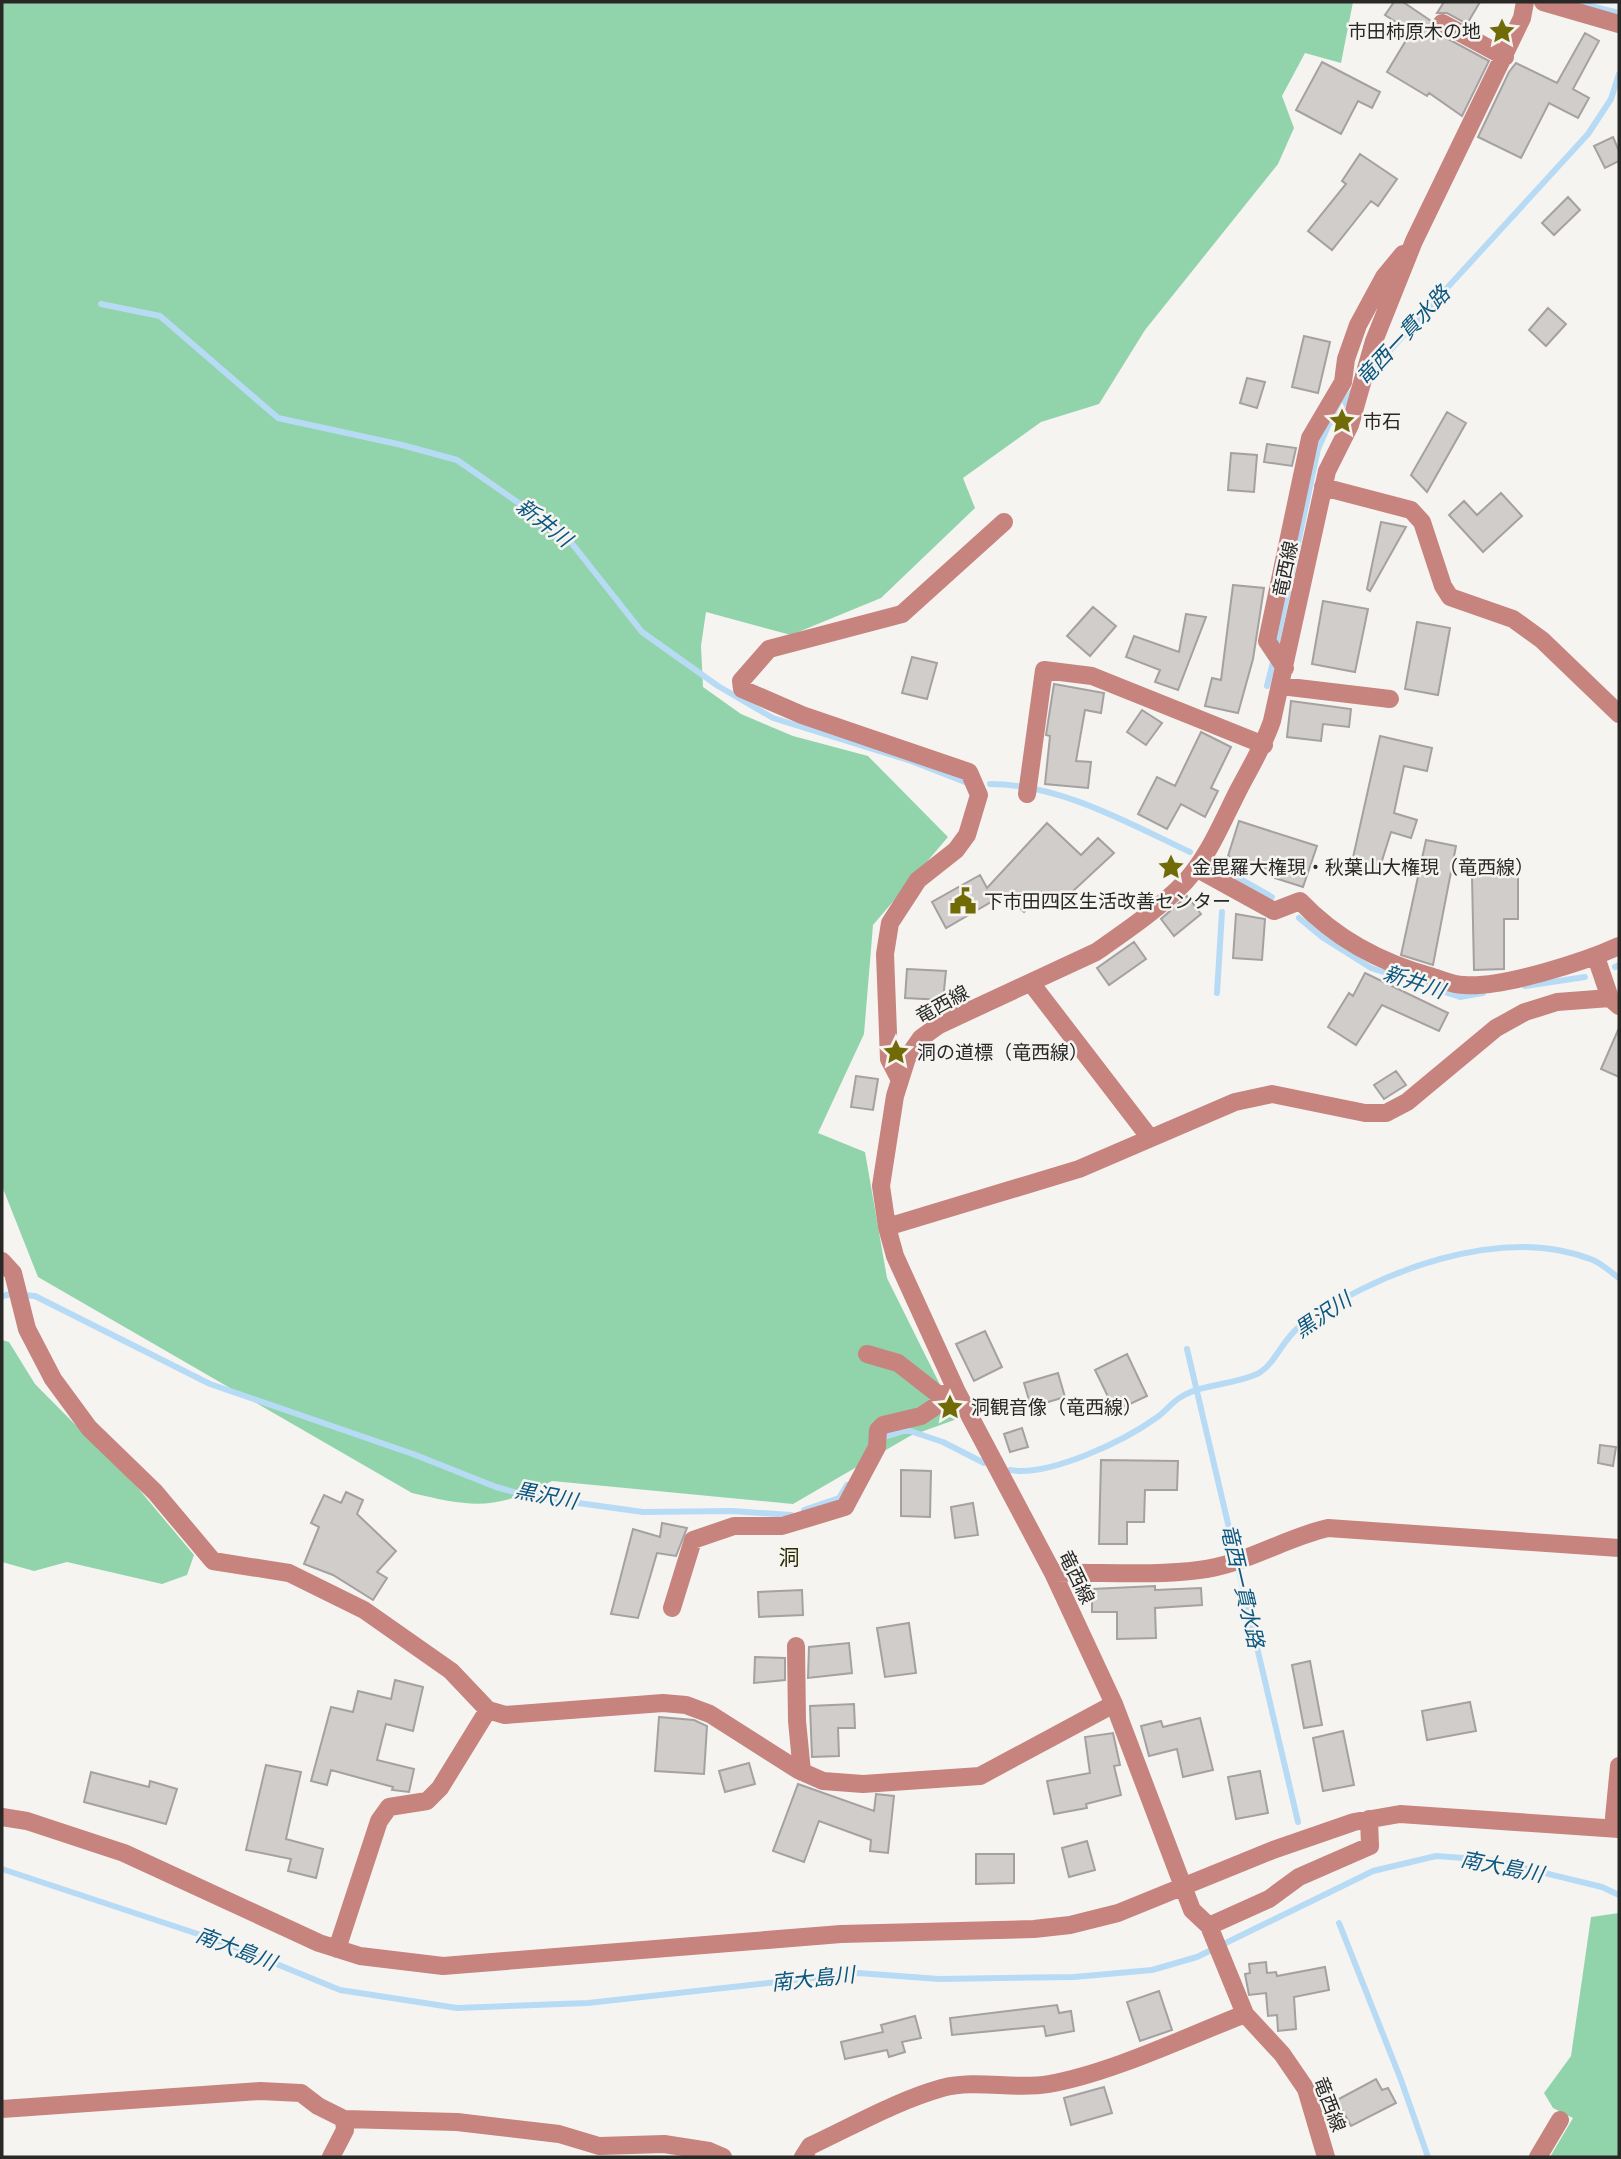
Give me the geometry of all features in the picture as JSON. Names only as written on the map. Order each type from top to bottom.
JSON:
[{"type":"street","name":"竜西線","points":[[1326,2157],[1306,2089],[1282,2054],[1245,2014],[1209,1926],[1192,1910],[1114,1703],[1053,1573],[957,1392],[895,1256],[887,1227],[881,1186],[889,1122],[900,1080],[907,1058],[921,1038],[939,1025],[1096,952],[1183,884],[1196,868],[1264,745],[1281,686],[1283,665],[1323,487],[1359,398],[1368,365],[1415,241],[1482,96],[1505,57],[1522,18],[1525,2]]},
{"type":"street","points":[[1543,2],[1619,23]]},
{"type":"street","points":[[1442,23],[1505,57]]},
{"type":"street","points":[[1283,665],[1268,643],[1310,438],[1343,382],[1346,359],[1358,325],[1384,277],[1415,241]]},
{"type":"street","points":[[1323,487],[1412,510],[1422,522],[1443,586],[1450,597],[1513,619],[1542,640],[1619,714]]},
{"type":"street","points":[[900,1080],[889,1059],[885,954],[890,923],[918,880],[956,850],[967,835],[979,795],[969,772],[802,715],[742,689],[741,681],[769,649],[902,614],[1004,522]]},
{"type":"street","points":[[1028,789],[1044,670],[1092,676],[1264,745]]},
{"type":"street","points":[[1281,686],[1390,699]]},
{"type":"street","points":[[1196,868],[1274,911],[1300,901],[1321,923],[1358,949],[1409,971],[1462,985],[1514,978],[1596,957],[1619,946]]},
{"type":"street","points":[[887,1227],[1079,1169],[1235,1102],[1272,1094],[1365,1113],[1386,1113],[1407,1102],[1496,1028],[1525,1012],[1557,1002],[1614,1002],[1596,957]]},
{"type":"street","points":[[1031,983],[1150,1138]]},
{"type":"street","points":[[8,1268],[24,1309],[34,1349],[89,1428],[155,1492],[213,1561],[289,1573],[364,1610],[450,1671],[488,1710],[505,1715],[663,1703],[686,1704],[710,1714],[802,1772],[823,1781],[863,1784],[980,1776],[1114,1703]]},
{"type":"street","points":[[867,1354],[898,1363],[939,1395],[957,1392]]},
{"type":"street","points":[[672,1608],[693,1540],[734,1526],[782,1526],[845,1507],[883,1425],[931,1411],[939,1404],[939,1395]]},
{"type":"street","points":[[1053,1573],[1200,1570],[1252,1555],[1302,1534],[1328,1528],[1619,1548]]},
{"type":"street","points":[[796,1646],[797,1721],[802,1772]]},
{"type":"street","points":[[337,1949],[379,1821],[389,1807],[427,1801],[440,1788],[488,1710]]},
{"type":"street","points":[[2,1816],[27,1821],[124,1853],[337,1949],[397,1963],[443,1966],[841,1934],[1034,1929],[1070,1925],[1118,1913],[1183,1889],[1273,1850],[1369,1819],[1400,1814],[1462,1816],[1616,1829],[1619,1766]]},
{"type":"street","points":[[1209,1926],[1269,1899],[1299,1877],[1370,1846],[1369,1819]]},
{"type":"street","points":[[803,2157],[810,2146],[943,2088],[986,2083],[1048,2084],[1125,2061],[1245,2014]]},
{"type":"street","points":[[2,2109],[260,2091],[301,2093],[318,2106],[344,2119],[457,2122],[559,2134],[598,2146],[664,2144],[709,2151],[723,2157]]},
{"type":"street","points":[[331,2157],[345,2130],[344,2119]]},
{"type":"street","points":[[1538,2157],[1560,2120]]},
{"type":"green space","points":[[2,2],[1353,2],[1341,63],[1305,53],[1282,96],[1294,128],[1278,164],[1145,330],[1099,404],[1041,422],[963,478],[975,508],[881,598],[791,635],[706,612],[701,646],[703,687],[741,714],[793,736],[868,756],[948,837],[873,925],[864,1034],[818,1133],[865,1152],[887,1278],[957,1419],[910,1436],[793,1504],[552,1481],[499,1502],[483,1504],[451,1501],[412,1493],[38,1277],[2,1186]]},
{"type":"green space","points":[[2,1340],[9,1342],[35,1384],[137,1487],[194,1555],[187,1575],[162,1584],[67,1562],[34,1571],[2,1562]]},
{"type":"green space","points":[[1619,1913],[1619,2157],[1550,2157],[1573,2118],[1553,2108],[1544,2093],[1571,2056],[1591,1917]]},
{"type":"building","points":[[1394,2],[1403,2],[1431,21],[1437,33],[1489,61],[1462,116],[1429,93],[1427,96],[1387,72],[1411,32],[1385,15]]},
{"type":"building","points":[[1444,2],[1480,2],[1467,24],[1447,13],[1437,13]]},
{"type":"building","points":[[1585,33],[1599,41],[1573,89],[1589,98],[1578,118],[1549,103],[1521,158],[1478,137],[1509,72],[1516,63],[1557,83]]},
{"type":"building","points":[[1322,62],[1380,92],[1372,108],[1358,101],[1341,134],[1296,110]]},
{"type":"building","points":[[1613,137],[1619,151],[1619,161],[1605,168],[1594,146]]},
{"type":"building","points":[[1360,154],[1397,179],[1378,206],[1371,201],[1332,250],[1308,231],[1346,184],[1342,181]]},
{"type":"building","points":[[1568,197],[1580,210],[1554,235],[1542,223]]},
{"type":"building","points":[[1548,308],[1566,324],[1546,346],[1529,330]]},
{"type":"building","points":[[1304,336],[1330,342],[1318,393],[1292,387]]},
{"type":"building","points":[[1247,378],[1265,382],[1257,408],[1240,403]]},
{"type":"building","points":[[1447,412],[1466,423],[1427,492],[1411,475]]},
{"type":"building","points":[[1267,444],[1296,448],[1292,466],[1264,462]]},
{"type":"building","points":[[1231,453],[1257,455],[1254,492],[1228,490]]},
{"type":"building","points":[[1501,493],[1522,516],[1483,552],[1449,515],[1464,501],[1477,515]]},
{"type":"building","points":[[1381,522],[1406,527],[1370,591],[1367,589]]},
{"type":"building","points":[[1233,585],[1264,588],[1253,659],[1238,713],[1205,706],[1212,678],[1221,680]]},
{"type":"building","points":[[1323,601],[1368,609],[1355,672],[1312,664]]},
{"type":"building","points":[[1093,607],[1116,626],[1090,656],[1067,636]]},
{"type":"building","points":[[1186,614],[1206,617],[1178,690],[1155,682],[1160,670],[1126,657],[1134,636],[1179,652]]},
{"type":"building","points":[[1417,622],[1450,628],[1438,695],[1405,689]]},
{"type":"building","points":[[912,657],[937,663],[927,699],[902,693]]},
{"type":"building","points":[[1054,684],[1104,693],[1101,713],[1085,710],[1076,761],[1091,762],[1088,788],[1045,784],[1050,736],[1046,735]]},
{"type":"building","points":[[1291,701],[1351,709],[1349,727],[1323,724],[1321,741],[1287,737]]},
{"type":"building","points":[[1142,710],[1162,723],[1146,745],[1127,732]]},
{"type":"building","points":[[1201,732],[1231,747],[1211,788],[1218,791],[1205,817],[1181,804],[1167,829],[1138,814],[1157,777],[1175,786]]},
{"type":"building","points":[[1380,736],[1432,748],[1427,771],[1404,766],[1394,813],[1417,820],[1411,838],[1391,832],[1379,870],[1352,862]]},
{"type":"building","points":[[1239,821],[1317,846],[1303,887],[1275,878],[1277,872],[1228,856]]},
{"type":"building","points":[[1047,823],[1081,855],[1098,838],[1114,853],[1057,906],[1042,892],[1024,912],[1005,894],[946,928],[932,902],[980,875],[987,888]]},
{"type":"building","points":[[1426,840],[1456,846],[1433,965],[1401,955]]},
{"type":"building","points":[[1472,876],[1518,876],[1518,919],[1504,919],[1504,969],[1474,970]]},
{"type":"building","points":[[1187,896],[1201,914],[1174,936],[1161,919]]},
{"type":"building","points":[[1236,914],[1265,919],[1262,960],[1233,958]]},
{"type":"building","points":[[1134,942],[1146,959],[1109,985],[1097,968]]},
{"type":"building","points":[[907,969],[946,971],[943,1000],[905,998]]},
{"type":"building","points":[[1365,973],[1448,1013],[1439,1031],[1382,1005],[1356,1045],[1328,1027],[1349,993],[1353,996]]},
{"type":"building","points":[[1619,1028],[1619,1077],[1601,1069]]},
{"type":"building","points":[[1396,1071],[1406,1085],[1384,1099],[1374,1085]]},
{"type":"building","points":[[856,1076],[878,1079],[873,1110],[851,1107]]},
{"type":"building","points":[[985,1331],[1002,1367],[974,1381],[956,1344]]},
{"type":"building","points":[[1127,1354],[1147,1396],[1115,1411],[1095,1370]]},
{"type":"building","points":[[1058,1373],[1065,1397],[1031,1407],[1024,1383]]},
{"type":"building","points":[[1022,1428],[1028,1447],[1010,1452],[1004,1434]]},
{"type":"building","points":[[1600,1445],[1616,1447],[1613,1466],[1598,1463]]},
{"type":"building","points":[[1101,1460],[1178,1461],[1177,1490],[1145,1490],[1144,1522],[1127,1522],[1127,1544],[1099,1544]]},
{"type":"building","points":[[901,1470],[931,1471],[930,1517],[901,1516]]},
{"type":"building","points":[[346,1492],[363,1500],[357,1514],[396,1551],[377,1572],[387,1578],[373,1600],[333,1575],[304,1564],[319,1527],[311,1523],[324,1495],[341,1503]]},
{"type":"building","points":[[973,1503],[978,1535],[955,1538],[951,1507]]},
{"type":"building","points":[[662,1523],[687,1528],[676,1556],[657,1553],[638,1618],[611,1614],[633,1529],[660,1537]]},
{"type":"building","points":[[1155,1586],[1155,1590],[1201,1588],[1202,1605],[1155,1608],[1156,1638],[1117,1639],[1117,1612],[1092,1612],[1092,1589]]},
{"type":"building","points":[[802,1590],[803,1615],[759,1617],[758,1592]]},
{"type":"building","points":[[909,1623],[916,1673],[885,1677],[877,1628]]},
{"type":"building","points":[[849,1643],[852,1673],[808,1678],[809,1647]]},
{"type":"building","points":[[755,1657],[785,1658],[785,1680],[754,1683]]},
{"type":"building","points":[[1310,1661],[1322,1725],[1304,1728],[1292,1665]]},
{"type":"building","points":[[395,1680],[423,1687],[413,1731],[386,1724],[377,1760],[414,1769],[409,1792],[392,1790],[393,1787],[331,1770],[327,1785],[311,1781],[331,1707],[353,1712],[358,1691],[391,1699]]},
{"type":"building","points":[[1470,1702],[1476,1731],[1427,1740],[1422,1711]]},
{"type":"building","points":[[854,1704],[855,1728],[838,1728],[839,1756],[812,1757],[810,1706]]},
{"type":"building","points":[[659,1717],[694,1720],[707,1726],[704,1774],[655,1771]]},
{"type":"building","points":[[1200,1718],[1213,1770],[1183,1777],[1177,1749],[1149,1756],[1141,1726],[1161,1721],[1163,1727]]},
{"type":"building","points":[[1343,1731],[1354,1785],[1323,1791],[1313,1738]]},
{"type":"building","points":[[1113,1733],[1120,1765],[1114,1766],[1121,1795],[1086,1804],[1087,1808],[1054,1814],[1047,1781],[1090,1773],[1085,1737]]},
{"type":"building","points":[[749,1763],[755,1784],[725,1792],[719,1771]]},
{"type":"building","points":[[266,1765],[301,1772],[286,1839],[323,1849],[316,1878],[288,1871],[291,1859],[246,1850]]},
{"type":"building","points":[[1260,1771],[1268,1813],[1236,1819],[1228,1777]]},
{"type":"building","points":[[91,1772],[149,1787],[150,1781],[177,1789],[166,1824],[84,1802]]},
{"type":"building","points":[[798,1784],[874,1811],[876,1794],[894,1796],[888,1853],[870,1851],[871,1840],[819,1821],[804,1862],[773,1851]]},
{"type":"building","points":[[1087,1841],[1095,1870],[1069,1877],[1062,1848]]},
{"type":"building","points":[[976,1854],[1014,1854],[1014,1883],[976,1884]]},
{"type":"building","points":[[1266,1962],[1267,1973],[1276,1972],[1277,1976],[1325,1967],[1329,1990],[1294,1997],[1296,2029],[1278,2031],[1277,2015],[1268,2016],[1266,1993],[1249,1995],[1245,1974],[1250,1973],[1249,1964]]},
{"type":"building","points":[[1159,1991],[1172,2030],[1140,2041],[1127,2002]]},
{"type":"building","points":[[1057,2005],[1059,2013],[1071,2011],[1074,2031],[1046,2036],[1044,2026],[952,2035],[950,2018]]},
{"type":"building","points":[[915,2016],[921,2038],[902,2042],[905,2052],[889,2057],[887,2050],[845,2059],[841,2042],[883,2032],[881,2025]]},
{"type":"building","points":[[1376,2079],[1382,2090],[1388,2088],[1396,2103],[1351,2126],[1337,2100]]},
{"type":"building","points":[[1104,2087],[1112,2113],[1071,2125],[1064,2098]]},
{"type":"waterway","points":[[1575,2],[1619,13]]},
{"type":"waterway","name":"竜西一貫水路","points":[[1371,371],[1588,134],[1611,99],[1619,74]]},
{"type":"waterway","name":"新井川","points":[[101,304],[160,316],[278,418],[457,460],[566,536],[642,632],[718,686],[773,718],[911,761],[965,782]]},
{"type":"waterway","name":"竜西一貫水路","points":[[1276,647],[1318,449],[1328,426],[1354,389]]},
{"type":"waterway","name":"竜西一貫水路","points":[[1267,686],[1274,658]]},
{"type":"waterway","name":"新井川","points":[[990,784],[1016,786],[1068,798],[1190,852]]},
{"type":"waterway","name":"新井川","points":[[1214,864],[1272,897]]},
{"type":"waterway","name":"竜西一貫水路","points":[[1217,993],[1222,912]]},
{"type":"waterway","name":"新井川","points":[[1299,918],[1322,937],[1371,968],[1460,997],[1483,993]]},
{"type":"waterway","name":"新井川","points":[[1615,967],[1619,965]]},
{"type":"waterway","name":"新井川","points":[[1525,986],[1585,977]]},
{"type":"waterway","name":"黒沢川","points":[[1010,1470],[1045,1468],[1086,1455],[1142,1427],[1189,1393],[1257,1374],[1269,1365],[1293,1332],[1329,1307],[1364,1288],[1440,1259],[1480,1250],[1519,1247],[1557,1250],[1593,1260],[1619,1278]]},
{"type":"waterway","name":"黒沢川","points":[[2,1296],[35,1296],[210,1384],[413,1454],[496,1487],[528,1496],[643,1512],[732,1511],[791,1515]]},
{"type":"waterway","name":"竜西一貫水路","points":[[1187,1349],[1298,1822]]},
{"type":"waterway","name":"黒沢川","points":[[881,1438],[907,1430],[943,1442],[984,1463]]},
{"type":"waterway","name":"黒沢川","points":[[804,1510],[839,1498],[847,1485]]},
{"type":"waterway","name":"南大島川","points":[[2,1869],[225,1943],[340,1990],[457,2008],[588,2003],[858,1973],[939,1979],[1074,1977],[1152,1970],[1197,1957],[1373,1871],[1436,1856],[1491,1860],[1602,1887],[1619,1895]]},
{"type":"waterway","name":"竜西一貫水路","points":[[1339,1923],[1401,2080],[1428,2157]]},
{"type":"place","name":"市田柿原木の地","points":[[1502,31]]},
{"type":"place","name":"市石","points":[[1342,421]]},
{"type":"place","name":"金毘羅大権現・秋葉山大権現（竜西線）","points":[[1171,867]]},
{"type":"place","name":"下市田四区生活改善センター","points":[[963,901]]},
{"type":"place","name":"洞の道標（竜西線）","points":[[896,1052]]},
{"type":"place","name":"洞観音像（竜西線）","points":[[950,1407]]},
{"type":"district","name":"洞","points":[[789,1558]]}]
